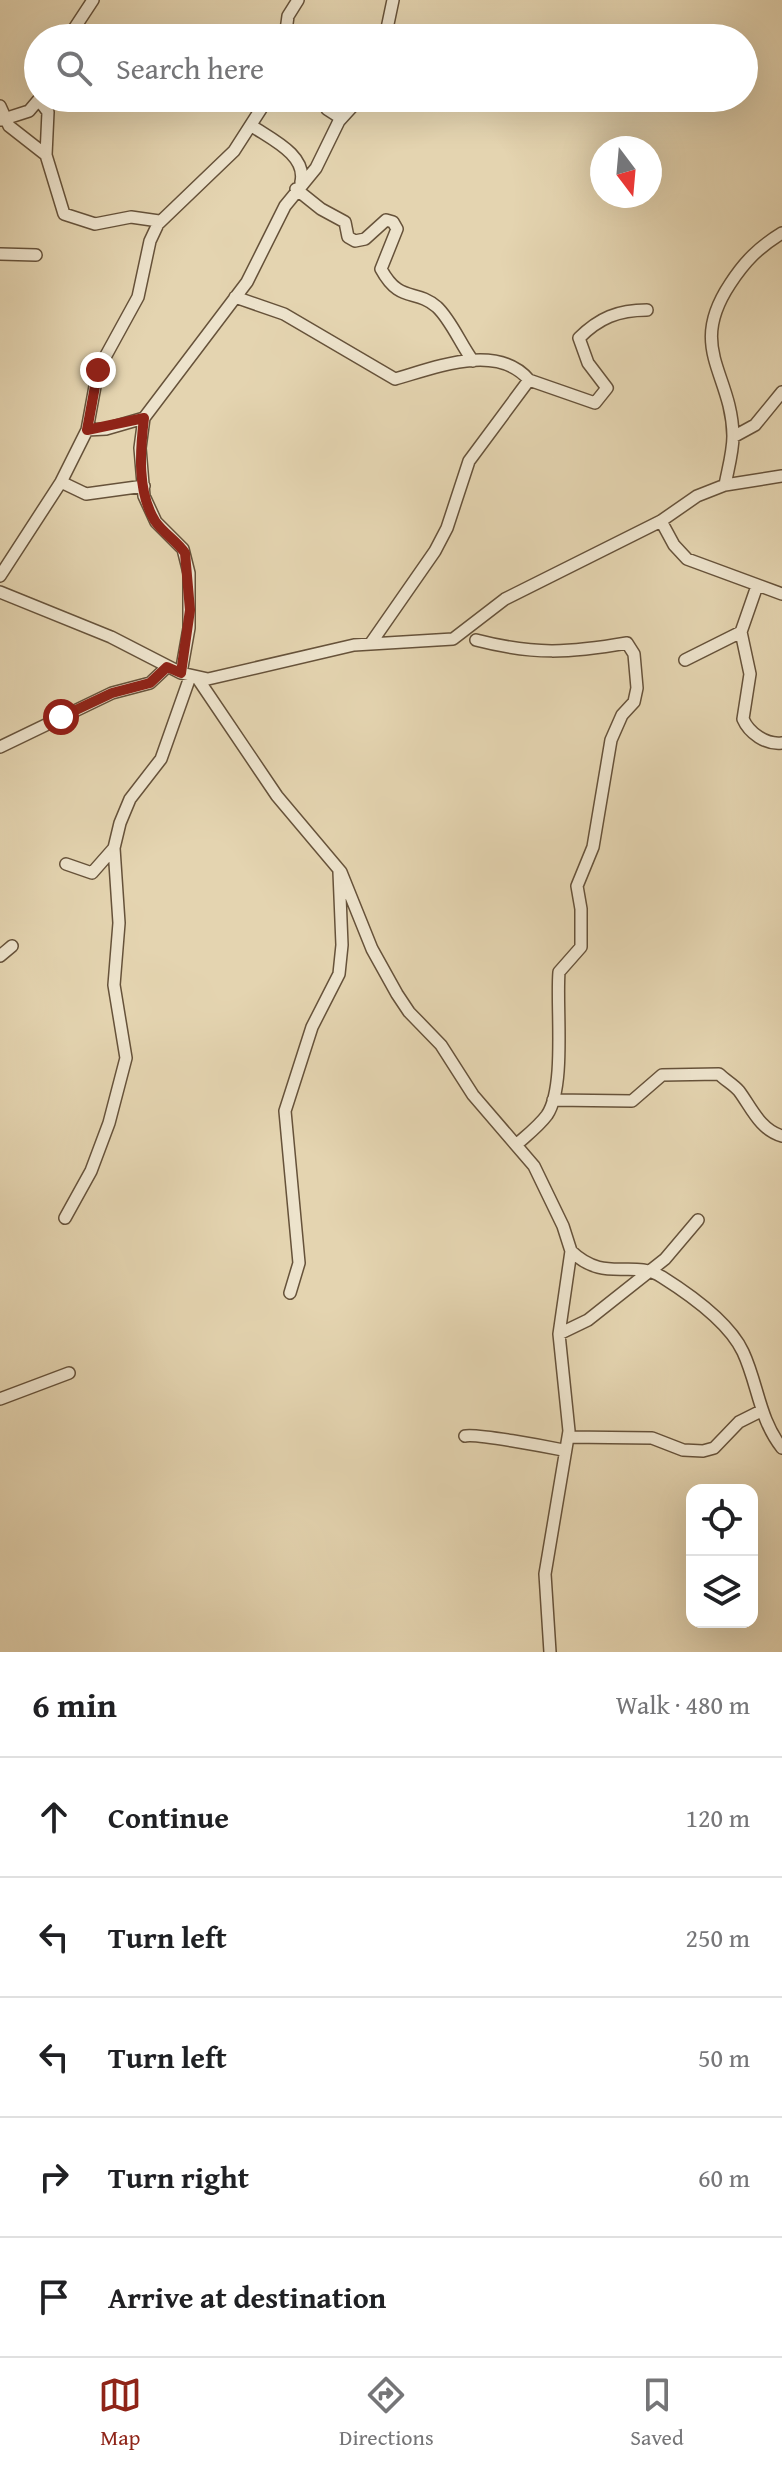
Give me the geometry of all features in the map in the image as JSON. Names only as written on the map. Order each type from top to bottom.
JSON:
[{"type":"street","points":[[77,24],[93,0]]},
{"type":"street","points":[[287,24],[289,13],[298,0]]},
{"type":"street","points":[[388,24],[393,0]]},
{"type":"street","points":[[0,106],[2,120],[46,155]]},
{"type":"street","points":[[2,120],[26,112]]},
{"type":"street","points":[[48,112],[46,155],[58,202],[68,218],[95,224],[131,217],[159,221]]},
{"type":"street","points":[[0,576],[61,482],[87,430],[98,370],[131,313],[143,282],[150,241],[159,221],[226,160],[260,112]]},
{"type":"street","points":[[332,112],[341,118]]},
{"type":"street","points":[[65,1218],[91,1171],[109,1123],[126,1058],[114,985],[119,923],[114,848],[124,809],[161,759],[190,677],[187,559],[183,549],[156,522],[147,504],[140,448],[144,418],[235,297],[299,186],[316,168],[347,112]]},
{"type":"street","points":[[252,126],[295,158],[302,168],[299,186]]},
{"type":"street","points":[[299,186],[321,209],[345,222],[348,237],[355,241],[365,239],[386,220],[393,222],[397,229],[381,269],[385,277],[392,288],[436,306],[473,361]]},
{"type":"street","points":[[725,485],[733,437],[713,349],[711,318],[725,291],[754,251],[782,233]]},
{"type":"street","points":[[0,254],[36,255]]},
{"type":"street","points":[[235,297],[284,314],[395,379],[430,367],[473,361],[500,362],[522,372],[529,380],[595,403],[607,388],[588,363],[579,338],[595,322],[625,310],[647,310]]},
{"type":"street","points":[[371,643],[447,528],[469,461],[529,380]]},
{"type":"street","points":[[733,437],[755,425],[782,392]]},
{"type":"street","points":[[87,430],[144,418]]},
{"type":"street","points":[[190,677],[371,643],[457,637],[505,599],[661,521],[697,496],[725,485],[782,476]]},
{"type":"street","points":[[61,482],[86,494],[144,486]]},
{"type":"street","points":[[661,521],[674,545],[687,559],[782,594]]},
{"type":"street","points":[[757,586],[741,632],[750,674],[743,719],[751,731],[767,742],[782,743]]},
{"type":"street","points":[[0,592],[111,637],[190,677],[277,796],[337,868],[353,897],[372,949],[397,994],[441,1045],[473,1095],[534,1166],[550,1193],[571,1251],[559,1334],[568,1437],[563,1450],[545,1584],[550,1652]]},
{"type":"street","points":[[685,660],[741,632]]},
{"type":"street","points":[[476,640],[511,649],[568,653],[627,643],[634,654],[637,688],[634,702],[622,715],[611,740],[593,847],[577,886],[581,909],[581,947],[559,972],[562,1018],[553,1100],[548,1114],[516,1145]]},
{"type":"street","points":[[0,747],[112,693],[150,683],[167,667]]},
{"type":"street","points":[[66,864],[92,873],[114,848]]},
{"type":"street","points":[[290,1293],[299,1263],[285,1111],[312,1027],[339,974],[342,945],[337,868]]},
{"type":"street","points":[[0,956],[12,946]]},
{"type":"street","points":[[553,1100],[632,1101],[662,1075],[719,1074],[739,1091],[745,1105],[773,1134],[782,1136]]},
{"type":"street","points":[[559,1334],[588,1320],[649,1271],[674,1250],[698,1220]]},
{"type":"street","points":[[571,1251],[597,1268],[649,1271],[686,1294],[734,1338],[749,1366],[761,1411],[782,1448]]},
{"type":"street","points":[[0,1399],[69,1373]]},
{"type":"street","points":[[568,1437],[652,1438],[683,1450],[703,1451],[714,1448],[739,1422],[761,1411]]},
{"type":"street","points":[[465,1436],[475,1433],[506,1442],[563,1450]]},
{"type":"route","points":[[61,717],[112,693],[144,686],[167,667],[181,673],[189,628],[189,573],[185,553],[156,522],[144,496],[140,448],[144,418],[106,429],[87,430],[98,370]]}]
